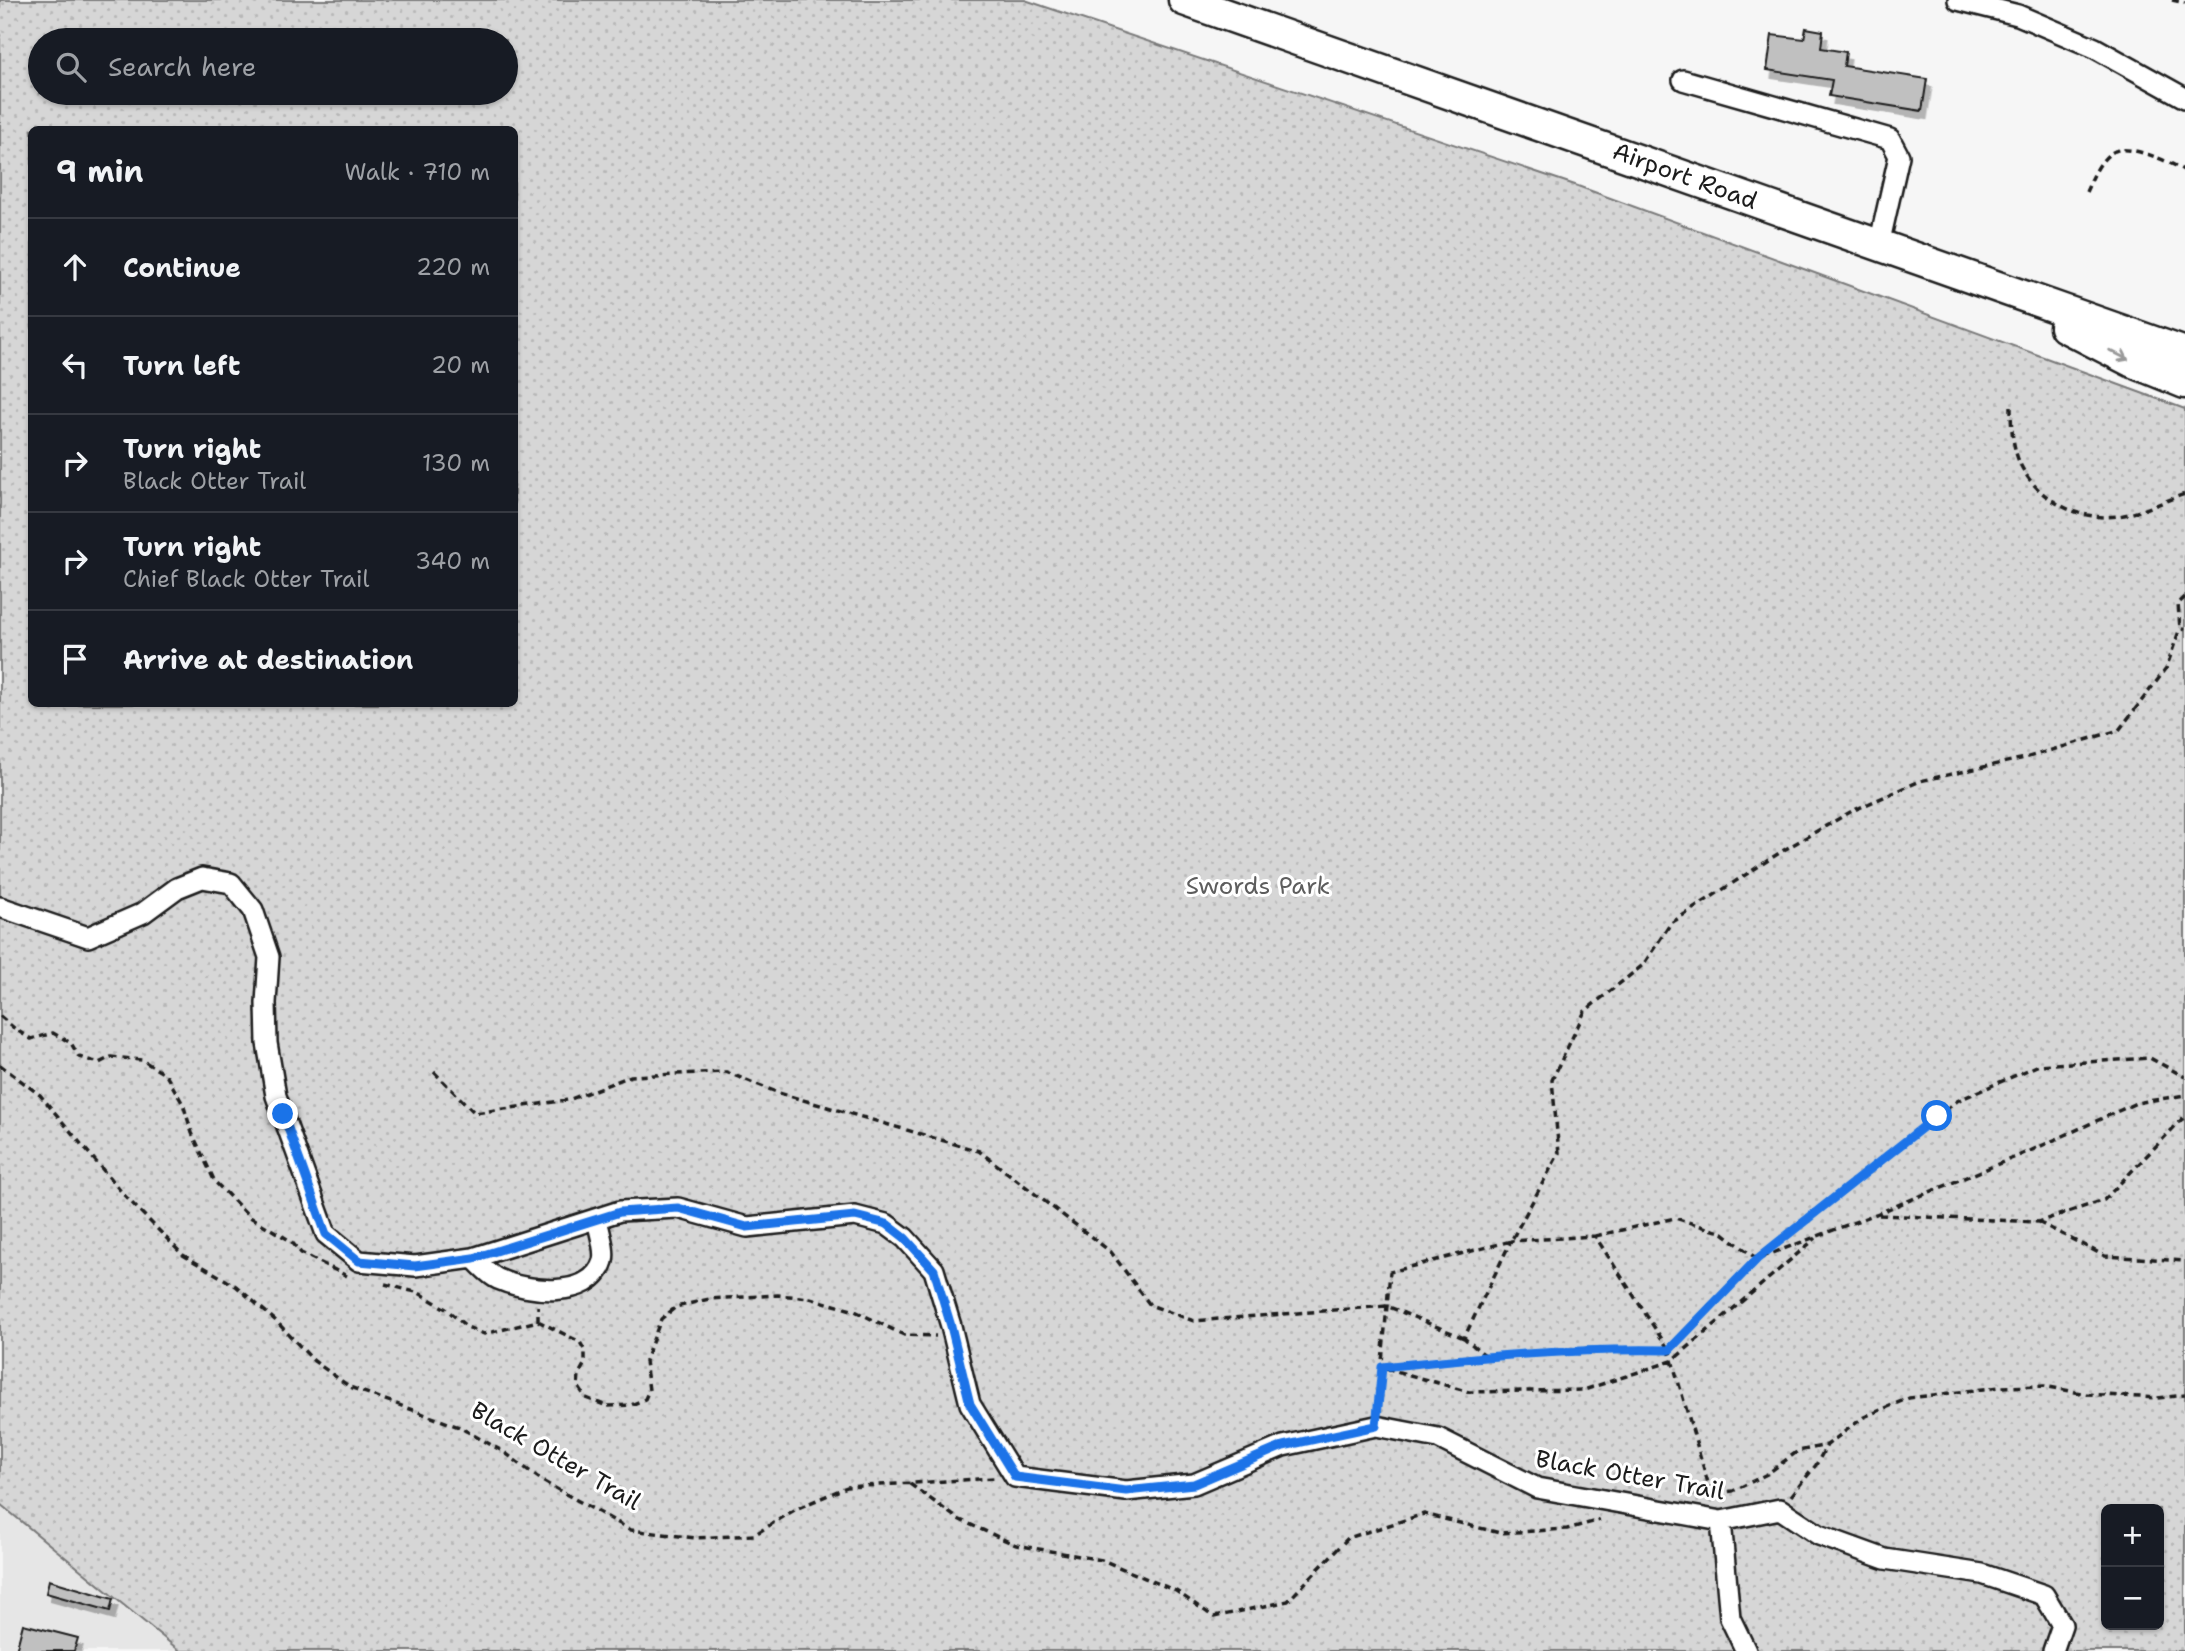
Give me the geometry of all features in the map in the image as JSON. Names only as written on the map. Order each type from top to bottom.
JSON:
[{"type":"highway","name":"Airport Road","points":[[1184,0],[2185,353]]},
{"type":"highway","points":[[1972,278],[2131,361],[2185,383]]},
{"type":"street","points":[[1958,0],[2018,15],[2095,48],[2185,99]]},
{"type":"street","points":[[1683,80],[1890,139],[1899,156],[1879,245]]},
{"type":"street","points":[[0,907],[88,937],[143,913],[177,888],[202,878],[231,883],[253,910],[269,957],[267,1043],[276,1096],[326,1234],[359,1261],[415,1266],[474,1258],[620,1212],[678,1208],[747,1227],[855,1216],[887,1224],[905,1238],[934,1270],[970,1404],[1015,1477]]},
{"type":"street","points":[[474,1258],[496,1278],[516,1285],[526,1288],[573,1289],[594,1278],[604,1260],[597,1219]]},
{"type":"street","name":"Black Otter Trail","points":[[1015,1477],[1126,1491],[1194,1484],[1283,1446],[1376,1426],[1438,1438],[1537,1488],[1721,1521],[1780,1509]]},
{"type":"street","points":[[1780,1509],[1819,1535],[1885,1559],[1982,1574],[2044,1595],[2062,1625],[2053,1651]]},
{"type":"street","points":[[1721,1521],[1730,1618],[1746,1651]]},
{"type":"path","points":[[2172,0],[2185,4]]},
{"type":"path","points":[[2085,192],[2099,166],[2114,151],[2133,150],[2185,171]]},
{"type":"path","points":[[2011,406],[2011,430],[2018,460],[2036,487],[2049,500],[2087,516],[2117,516],[2144,510],[2185,494]]},
{"type":"path","points":[[1464,1338],[1511,1241],[1559,1153],[1552,1080],[1585,1011],[1643,965],[1671,923],[1784,850],[1852,811],[1920,781],[2025,758],[2119,730],[2166,669],[2183,629],[2178,604],[2185,597]]},
{"type":"path","points":[[1382,1367],[1486,1356],[1634,1349],[1669,1350],[1757,1259],[1957,1101],[2039,1065],[2150,1058],[2185,1077]]},
{"type":"path","name":"Black Otter Trail","points":[[0,1065],[40,1095],[124,1195],[183,1255],[236,1286],[276,1321],[314,1362],[350,1387],[459,1426],[504,1452],[544,1482],[631,1530],[695,1538],[754,1535],[796,1509],[847,1487],[1015,1477]]},
{"type":"path","points":[[434,1072],[475,1113],[568,1100],[631,1076],[726,1072],[779,1093],[979,1151],[1111,1252],[1150,1305],[1194,1321],[1387,1307],[1464,1338],[1486,1356]]},
{"type":"path","points":[[1757,1259],[1877,1214],[2030,1151],[2136,1103],[2185,1095]]},
{"type":"path","points":[[1877,1214],[2038,1222],[2104,1200],[2185,1116]]},
{"type":"path","points":[[1376,1426],[1390,1272],[1511,1241],[1595,1236],[1675,1218],[1723,1233],[1757,1259]]},
{"type":"path","points":[[2038,1222],[2105,1256],[2185,1261]]},
{"type":"path","points":[[1595,1236],[1669,1350],[1721,1521]]},
{"type":"path","points":[[1382,1367],[1469,1392],[1584,1390],[1672,1361],[1816,1238]]},
{"type":"path","points":[[1780,1509],[1816,1465],[1827,1445],[1864,1417],[1909,1398],[2000,1387],[2033,1386],[2086,1394],[2157,1398],[2185,1395]]},
{"type":"path","points":[[1690,1496],[1733,1491],[1767,1474],[1798,1451],[1827,1445]]},
{"type":"path","points":[[908,1483],[958,1519],[1016,1545],[1102,1560],[1176,1591],[1214,1617],[1288,1601],[1348,1538],[1424,1514],[1500,1533],[1567,1529],[1610,1518],[1613,1501]]},
{"type":"shaded area","points":[[0,1504],[180,1651],[0,1651]]},
{"type":"green space","name":"Swords Park","points":[[0,0],[1025,0],[1575,185],[2185,409],[2185,1651],[180,1651],[0,1504]]},
{"type":"building","points":[[1806,28],[1823,31],[1821,48],[1846,52],[1844,66],[1927,79],[1922,111],[1829,96],[1832,80],[1767,70],[1772,35],[1804,39]]},
{"type":"building","points":[[49,1580],[113,1599],[110,1611],[46,1593]]},
{"type":"building","points":[[23,1624],[78,1638],[74,1651],[16,1651]]},
{"type":"route","points":[[283,1114],[326,1234],[359,1261],[415,1266],[474,1258],[620,1212],[678,1208],[747,1227],[855,1216],[887,1224],[905,1238],[934,1270],[970,1404],[1015,1477],[1126,1491],[1194,1484],[1283,1446],[1376,1426],[1382,1367],[1486,1356],[1634,1349],[1669,1350],[1757,1259],[1937,1116]]}]
